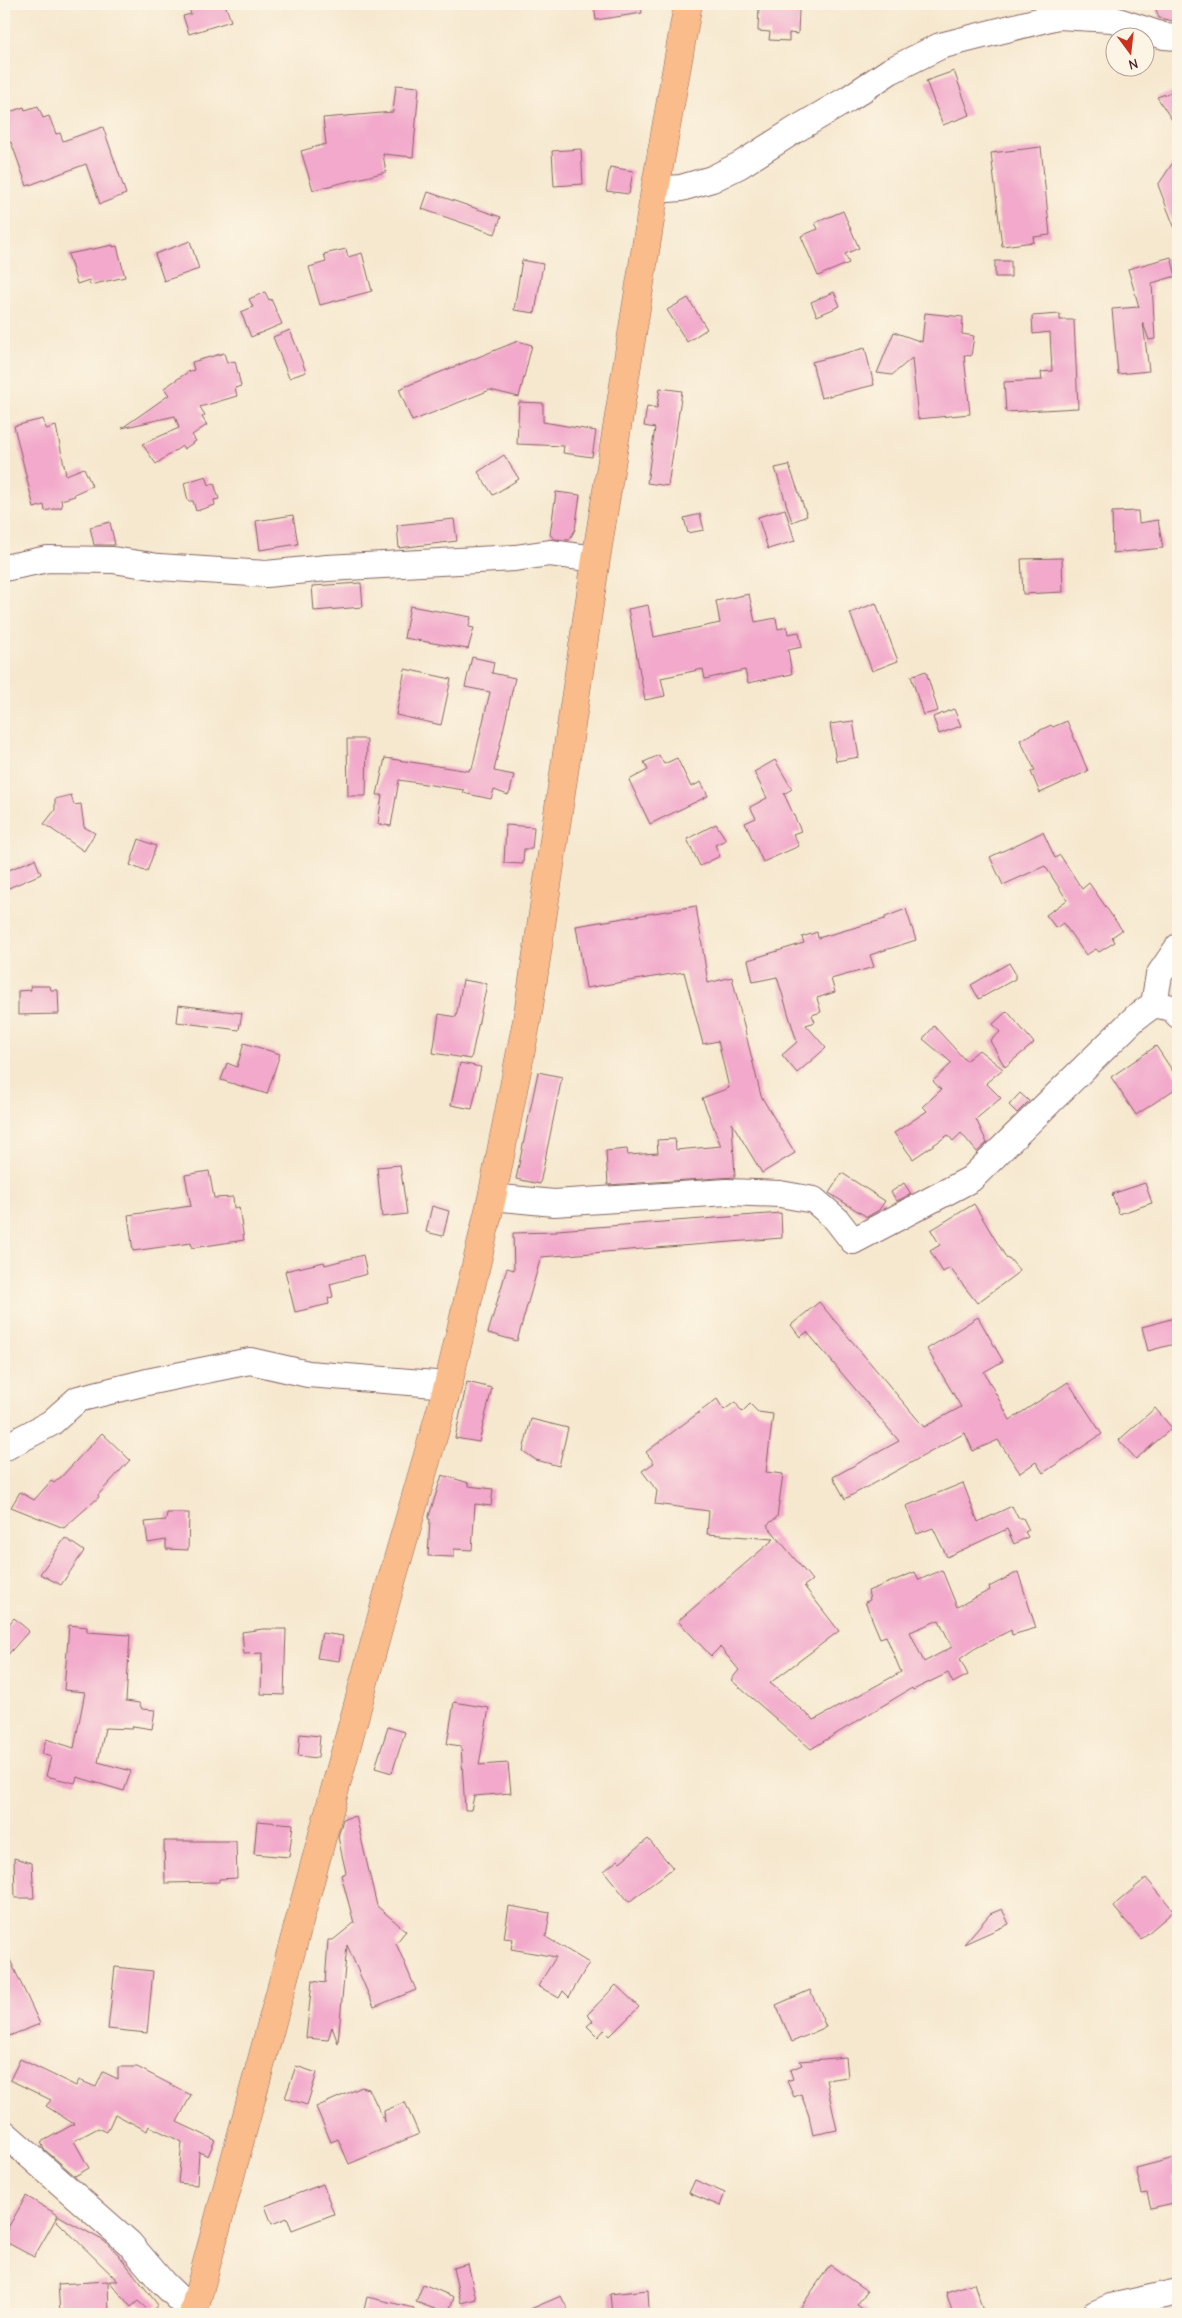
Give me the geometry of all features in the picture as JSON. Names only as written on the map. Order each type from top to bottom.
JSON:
[{"type":"main road","points":[[194,2313],[390,1586],[448,1385],[492,1198],[527,1020],[596,559],[655,190],[688,4]]},
{"type":"street","points":[[655,190],[681,188],[712,179],[740,166],[890,71],[940,46],[1058,16],[1112,19],[1164,36],[1178,37]]},
{"type":"street","points":[[4,568],[48,560],[113,560],[159,566],[266,574],[327,568],[496,559],[550,553],[596,559]]},
{"type":"street","points":[[492,1198],[554,1203],[727,1192],[780,1194],[814,1200],[836,1220],[853,1241],[971,1179],[1135,1018],[1154,1004],[1160,975],[1178,947]]},
{"type":"street","points":[[1154,1004],[1172,1008],[1178,1015]]},
{"type":"street","points":[[4,1448],[51,1423],[78,1399],[147,1382],[250,1361],[308,1374],[448,1385]]},
{"type":"street","points":[[4,2133],[129,2243],[163,2283],[194,2313]]},
{"type":"street","points":[[1095,2314],[1111,2307],[1178,2292]]},
{"type":"building","points":[[187,4],[225,4],[231,21],[189,34],[183,16],[191,14]]},
{"type":"building","points":[[594,4],[641,4],[642,13],[596,20]]},
{"type":"building","points":[[1154,4],[1178,4],[1178,22],[1159,18]]},
{"type":"building","points":[[759,6],[799,9],[798,34],[789,33],[789,41],[769,40],[770,32],[758,31]]},
{"type":"building","points":[[954,71],[970,115],[943,125],[926,81]]},
{"type":"building","points":[[396,85],[419,87],[413,157],[383,154],[386,172],[313,190],[301,151],[326,144],[323,118],[393,112]]},
{"type":"building","points":[[1178,90],[1178,129],[1157,97]]},
{"type":"building","points":[[38,106],[43,118],[49,116],[56,134],[60,133],[63,141],[103,127],[126,194],[100,204],[86,164],[27,186],[11,142],[8,143],[4,131],[4,114],[24,107],[25,110]]},
{"type":"building","points":[[1041,147],[1050,235],[1033,237],[1034,242],[1002,246],[991,153]]},
{"type":"building","points":[[581,149],[583,184],[554,186],[552,151]]},
{"type":"building","points":[[1178,155],[1178,234],[1177,234],[1158,185]]},
{"type":"building","points":[[610,167],[633,171],[629,194],[606,191]]},
{"type":"building","points":[[428,192],[501,217],[495,234],[422,209]]},
{"type":"building","points":[[843,211],[859,248],[845,254],[849,263],[818,276],[801,236],[818,229],[815,223]]},
{"type":"building","points":[[190,241],[199,269],[164,281],[155,254]]},
{"type":"building","points":[[113,245],[113,247],[117,246],[125,277],[90,285],[89,280],[77,284],[68,254]]},
{"type":"building","points":[[346,249],[348,257],[362,253],[372,291],[320,305],[309,267],[326,262],[324,254]]},
{"type":"building","points":[[1171,257],[1176,276],[1152,283],[1155,339],[1149,340],[1143,323],[1149,371],[1118,374],[1112,309],[1139,307],[1128,269]]},
{"type":"building","points":[[522,260],[543,264],[535,313],[514,310]]},
{"type":"building","points":[[995,261],[1011,261],[1011,277],[995,277]]},
{"type":"building","points":[[265,292],[269,300],[271,299],[282,324],[251,337],[241,312],[253,307],[249,299]]},
{"type":"building","points":[[834,292],[840,306],[817,316],[811,302]]},
{"type":"building","points":[[688,298],[707,329],[687,342],[667,310]]},
{"type":"building","points":[[925,313],[963,317],[962,334],[974,336],[971,356],[964,355],[970,414],[918,419],[912,358],[892,375],[877,373],[894,332],[922,342]]},
{"type":"building","points":[[1060,314],[1060,320],[1074,320],[1078,408],[1006,412],[1004,382],[1042,380],[1041,372],[1052,371],[1050,332],[1033,334],[1032,316]]},
{"type":"building","points":[[290,330],[306,372],[289,378],[273,337]]},
{"type":"building","points":[[518,341],[532,345],[519,397],[490,390],[412,421],[399,389]]},
{"type":"building","points":[[865,348],[874,385],[821,398],[812,362]]},
{"type":"building","points":[[224,353],[227,363],[235,361],[241,386],[235,388],[237,396],[200,407],[205,415],[202,417],[207,425],[192,435],[196,441],[184,449],[182,446],[156,464],[142,444],[179,428],[175,416],[122,428],[169,395],[164,388],[194,370],[192,362]]},
{"type":"building","points":[[660,388],[682,391],[668,486],[647,483],[655,428],[644,426],[647,406],[657,408]]},
{"type":"building","points":[[519,402],[543,403],[543,422],[596,431],[592,457],[563,453],[564,446],[517,444]]},
{"type":"building","points":[[43,419],[46,429],[56,426],[66,475],[84,468],[92,486],[74,494],[75,496],[61,500],[62,507],[45,511],[44,505],[34,508],[14,426]]},
{"type":"building","points":[[504,455],[519,479],[493,495],[478,472]]},
{"type":"building","points":[[789,465],[807,516],[792,522],[775,468]]},
{"type":"building","points":[[206,476],[209,485],[214,483],[219,499],[214,500],[215,505],[196,511],[193,501],[188,501],[184,483]]},
{"type":"building","points":[[556,492],[580,495],[575,530],[569,540],[555,539],[550,535]]},
{"type":"building","points":[[785,509],[795,541],[768,549],[758,517]]},
{"type":"building","points":[[1138,511],[1139,523],[1158,520],[1163,548],[1113,553],[1112,512]]},
{"type":"building","points":[[700,514],[704,530],[688,533],[684,518]]},
{"type":"building","points":[[293,515],[298,544],[260,550],[256,521]]},
{"type":"building","points":[[454,519],[457,541],[399,548],[397,525]]},
{"type":"building","points":[[110,522],[115,545],[94,545],[90,527]]},
{"type":"building","points":[[1062,558],[1063,592],[1023,594],[1021,559]]},
{"type":"building","points":[[361,583],[363,607],[314,611],[312,586]]},
{"type":"building","points":[[749,594],[755,622],[776,618],[778,629],[787,627],[788,634],[799,632],[802,647],[788,650],[792,674],[748,683],[745,670],[705,679],[703,669],[661,678],[665,696],[645,700],[628,609],[648,605],[654,637],[720,623],[716,601]]},
{"type":"building","points":[[876,603],[898,661],[872,671],[850,613]]},
{"type":"building","points":[[410,606],[471,617],[469,627],[474,628],[468,649],[404,638]]},
{"type":"building","points":[[472,657],[494,662],[492,673],[515,678],[494,771],[514,775],[510,792],[508,795],[494,790],[491,799],[463,793],[464,790],[399,780],[391,826],[378,824],[382,795],[377,795],[385,758],[469,771],[470,768],[472,769],[490,692],[465,687]]},
{"type":"building","points":[[405,669],[451,679],[441,725],[396,715]]},
{"type":"building","points":[[926,671],[938,711],[923,715],[911,676]]},
{"type":"building","points":[[954,709],[961,726],[939,734],[933,717]]},
{"type":"building","points":[[853,721],[859,757],[836,761],[830,724]]},
{"type":"building","points":[[1067,721],[1088,771],[1040,793],[1031,772],[1035,770],[1020,740],[1051,725],[1053,727]]},
{"type":"building","points":[[347,739],[367,739],[366,796],[348,796]]},
{"type":"building","points":[[659,755],[664,764],[677,758],[691,787],[701,782],[708,796],[650,824],[629,780],[648,770],[644,762]]},
{"type":"building","points":[[775,760],[792,789],[784,794],[801,831],[793,834],[799,846],[763,862],[745,823],[756,818],[750,807],[767,798],[754,772]]},
{"type":"building","points":[[71,795],[74,805],[81,804],[84,827],[95,833],[84,851],[44,824],[55,810],[55,799]]},
{"type":"building","points":[[716,824],[726,840],[715,845],[720,856],[700,866],[687,839]]},
{"type":"building","points":[[506,825],[534,827],[532,849],[524,849],[523,864],[504,863]]},
{"type":"building","points":[[1043,832],[1055,858],[1060,855],[1082,889],[1089,883],[1122,930],[1112,937],[1115,942],[1099,952],[1096,949],[1086,955],[1063,923],[1056,928],[1046,915],[1067,900],[1045,866],[1003,885],[990,857]]},
{"type":"building","points":[[139,839],[156,846],[147,872],[130,865]]},
{"type":"building","points":[[35,859],[41,874],[4,890],[4,872]]},
{"type":"building","points":[[696,906],[708,983],[732,977],[761,1096],[795,1153],[762,1173],[732,1123],[735,1177],[608,1185],[606,1151],[627,1149],[628,1155],[658,1153],[657,1140],[675,1139],[676,1150],[721,1146],[702,1098],[729,1088],[718,1041],[703,1044],[684,972],[586,988],[576,926]]},
{"type":"building","points":[[906,909],[916,940],[870,955],[874,967],[831,979],[835,992],[817,998],[821,1012],[812,1015],[815,1022],[806,1025],[826,1048],[797,1073],[782,1055],[797,1042],[777,977],[753,982],[748,960],[804,943],[802,937],[817,932],[818,938],[885,919],[885,917]]},
{"type":"building","points":[[1009,963],[1015,973],[1015,979],[979,999],[971,985]]},
{"type":"building","points":[[463,980],[487,984],[471,1059],[433,1053],[439,1014],[456,1017]]},
{"type":"building","points":[[30,986],[50,986],[51,990],[58,990],[59,1014],[18,1015],[18,991],[31,990]]},
{"type":"building","points":[[179,1005],[242,1013],[239,1030],[177,1022]]},
{"type":"building","points":[[1007,1011],[1034,1043],[1005,1067],[990,1041],[1000,1032],[993,1024]]},
{"type":"building","points":[[934,1026],[966,1061],[979,1050],[1003,1069],[986,1083],[1001,1098],[976,1119],[987,1143],[977,1152],[961,1133],[953,1141],[948,1135],[913,1159],[894,1133],[927,1111],[923,1106],[941,1090],[933,1081],[952,1063],[923,1039]]},
{"type":"building","points":[[244,1043],[280,1054],[267,1094],[221,1080],[227,1063],[237,1067]]},
{"type":"building","points":[[1156,1046],[1178,1079],[1178,1087],[1136,1115],[1111,1077]]},
{"type":"building","points":[[460,1063],[481,1067],[472,1109],[451,1105]]},
{"type":"building","points":[[538,1072],[562,1077],[540,1184],[516,1179]]},
{"type":"building","points":[[1020,1093],[1029,1101],[1017,1113],[1009,1105]]},
{"type":"building","points":[[400,1165],[407,1214],[382,1217],[377,1167]]},
{"type":"building","points":[[209,1171],[214,1198],[233,1197],[234,1208],[239,1207],[244,1240],[192,1248],[191,1243],[133,1251],[128,1215],[191,1206],[185,1175]]},
{"type":"building","points":[[842,1173],[885,1201],[879,1210],[867,1217],[829,1193]]},
{"type":"building","points":[[904,1183],[911,1194],[897,1201],[891,1192]]},
{"type":"building","points":[[1145,1183],[1152,1203],[1119,1214],[1112,1194]]},
{"type":"building","points":[[974,1204],[1007,1259],[1009,1258],[1020,1271],[977,1303],[950,1268],[943,1272],[930,1251],[940,1245],[931,1230]]},
{"type":"building","points":[[432,1206],[449,1211],[443,1236],[426,1232]]},
{"type":"building","points":[[781,1213],[782,1238],[541,1257],[517,1341],[488,1333],[507,1268],[514,1270],[513,1233],[557,1232],[557,1230]]},
{"type":"building","points":[[363,1255],[367,1274],[330,1284],[333,1297],[328,1298],[329,1304],[295,1312],[285,1271],[324,1262],[325,1265]]},
{"type":"building","points":[[819,1302],[924,1427],[961,1407],[927,1349],[978,1317],[1003,1361],[984,1372],[1010,1420],[1068,1382],[1102,1434],[1043,1473],[1036,1462],[1020,1473],[998,1440],[973,1451],[965,1433],[845,1499],[833,1477],[899,1441],[807,1332],[800,1337],[791,1325]]},
{"type":"building","points":[[1178,1317],[1178,1343],[1148,1351],[1142,1327]]},
{"type":"building","points":[[467,1382],[492,1388],[479,1442],[455,1438]]},
{"type":"building","points":[[717,1399],[724,1410],[735,1402],[742,1412],[750,1404],[758,1412],[773,1414],[766,1472],[783,1474],[777,1517],[767,1525],[812,1580],[804,1586],[839,1631],[770,1683],[814,1720],[901,1672],[886,1636],[880,1638],[865,1602],[870,1600],[868,1591],[915,1572],[919,1580],[942,1570],[957,1607],[990,1590],[989,1587],[1018,1572],[1036,1628],[1012,1635],[1011,1630],[974,1649],[960,1659],[968,1675],[953,1683],[948,1673],[913,1690],[912,1688],[811,1749],[731,1680],[739,1670],[720,1647],[711,1656],[678,1621],[774,1539],[707,1534],[709,1511],[655,1504],[657,1491],[642,1471],[654,1463],[646,1452]],"holes":[[[939,1620],[952,1647],[924,1662],[910,1632]]]},
{"type":"building","points":[[1155,1408],[1172,1428],[1136,1459],[1119,1440]]},
{"type":"building","points":[[531,1419],[568,1428],[559,1466],[536,1460],[523,1451]]},
{"type":"building","points":[[102,1433],[130,1460],[98,1495],[99,1497],[64,1528],[11,1507],[20,1492],[34,1500],[51,1481],[54,1483],[62,1476]]},
{"type":"building","points":[[442,1475],[469,1483],[469,1486],[493,1489],[491,1506],[475,1504],[472,1550],[454,1549],[454,1557],[428,1556],[430,1519],[428,1519]]},
{"type":"building","points":[[963,1483],[978,1522],[1012,1506],[1018,1518],[1023,1518],[1029,1530],[1025,1532],[1028,1537],[1014,1544],[1007,1529],[947,1557],[933,1528],[917,1534],[906,1506]]},
{"type":"building","points":[[167,1513],[189,1513],[188,1550],[166,1549],[166,1540],[148,1543],[145,1522],[166,1520]]},
{"type":"building","points":[[65,1538],[84,1551],[61,1585],[40,1574]]},
{"type":"building","points":[[14,1618],[29,1631],[4,1659],[4,1630]]},
{"type":"building","points":[[69,1625],[87,1627],[87,1632],[130,1635],[126,1701],[139,1703],[142,1709],[155,1710],[152,1729],[133,1726],[132,1729],[105,1728],[98,1762],[131,1771],[124,1791],[77,1777],[75,1783],[46,1776],[51,1757],[42,1754],[46,1739],[74,1748],[85,1692],[64,1690]]},
{"type":"building","points":[[263,1629],[286,1629],[284,1695],[261,1694],[262,1653],[244,1654],[242,1632]]},
{"type":"building","points":[[322,1633],[343,1636],[339,1661],[317,1658]]},
{"type":"building","points":[[454,1702],[489,1708],[479,1765],[508,1763],[511,1793],[474,1796],[471,1810],[465,1810],[461,1746],[447,1744]]},
{"type":"building","points":[[388,1727],[405,1732],[392,1773],[375,1768]]},
{"type":"building","points":[[300,1734],[320,1736],[318,1758],[298,1756]]},
{"type":"building","points":[[356,1816],[377,1906],[406,1931],[396,1943],[416,1990],[374,2007],[347,1945],[338,2043],[332,2027],[328,2040],[306,2038],[312,1981],[325,1983],[328,1940],[333,1940],[354,1923],[341,1875],[346,1873],[338,1837],[343,1819]]},
{"type":"building","points":[[257,1821],[293,1824],[289,1857],[254,1854]]},
{"type":"building","points":[[648,1839],[673,1868],[629,1902],[604,1871],[618,1860],[620,1862]]},
{"type":"building","points":[[164,1841],[236,1841],[237,1878],[219,1879],[219,1882],[165,1883]]},
{"type":"building","points":[[14,1858],[32,1863],[34,1898],[15,1898]]},
{"type":"building","points":[[1146,1878],[1174,1911],[1141,1939],[1113,1906]]},
{"type":"building","points":[[509,1906],[550,1913],[546,1937],[589,1963],[569,1997],[563,1991],[559,1998],[538,1986],[556,1957],[511,1949],[513,1939],[504,1938]]},
{"type":"building","points":[[1002,1909],[1009,1924],[964,1944],[990,1914]]},
{"type":"building","points":[[4,1947],[40,2024],[4,2038]]},
{"type":"building","points":[[115,1967],[153,1971],[147,2033],[108,2029]]},
{"type":"building","points":[[616,1985],[639,2007],[610,2036],[604,2030],[598,2037],[587,2026],[593,2021],[587,2015]]},
{"type":"building","points":[[810,1990],[826,2027],[792,2042],[776,2005]]},
{"type":"building","points":[[846,2057],[848,2077],[826,2080],[837,2130],[813,2135],[801,2094],[794,2097],[787,2081],[793,2079],[790,2070],[802,2065],[800,2061]]},
{"type":"building","points":[[20,2059],[76,2086],[79,2080],[96,2087],[103,2072],[118,2079],[118,2067],[137,2067],[191,2095],[177,2122],[215,2140],[208,2156],[199,2152],[197,2185],[178,2183],[182,2142],[149,2126],[147,2131],[115,2114],[107,2132],[98,2128],[74,2141],[89,2168],[75,2176],[44,2149],[41,2142],[74,2124],[46,2106],[51,2100],[10,2080]]},
{"type":"building","points":[[296,2066],[317,2073],[307,2105],[285,2098]]},
{"type":"building","points":[[362,2087],[369,2089],[385,2122],[384,2111],[405,2102],[419,2134],[349,2164],[338,2139],[331,2142],[316,2107]]},
{"type":"building","points":[[1178,2157],[1178,2177],[1172,2178],[1178,2202],[1151,2208],[1147,2193],[1142,2194],[1136,2168]]},
{"type":"building","points":[[695,2180],[725,2193],[720,2206],[689,2193]]},
{"type":"building","points":[[323,2184],[334,2214],[292,2230],[287,2218],[272,2224],[265,2206]]},
{"type":"building","points":[[26,2196],[58,2215],[34,2257],[4,2241],[4,2235]]},
{"type":"building","points":[[59,2216],[104,2241],[118,2254],[158,2305],[150,2312],[138,2301],[131,2307],[109,2281],[118,2281],[56,2220]]},
{"type":"building","points":[[468,2264],[476,2299],[461,2303],[453,2268]]},
{"type":"building","points":[[830,2265],[867,2291],[857,2305],[870,2314],[796,2314]]},
{"type":"building","points":[[108,2281],[109,2314],[60,2314],[58,2284]]},
{"type":"building","points":[[974,2283],[984,2314],[953,2314],[946,2292]]},
{"type":"building","points":[[423,2284],[454,2297],[448,2314],[416,2302]]},
{"type":"building","points":[[648,2290],[649,2310],[630,2312],[630,2314],[612,2314],[610,2294]]},
{"type":"building","points":[[561,2296],[570,2314],[519,2314]]},
{"type":"building","points":[[367,2297],[414,2308],[413,2314],[363,2314]]}]
